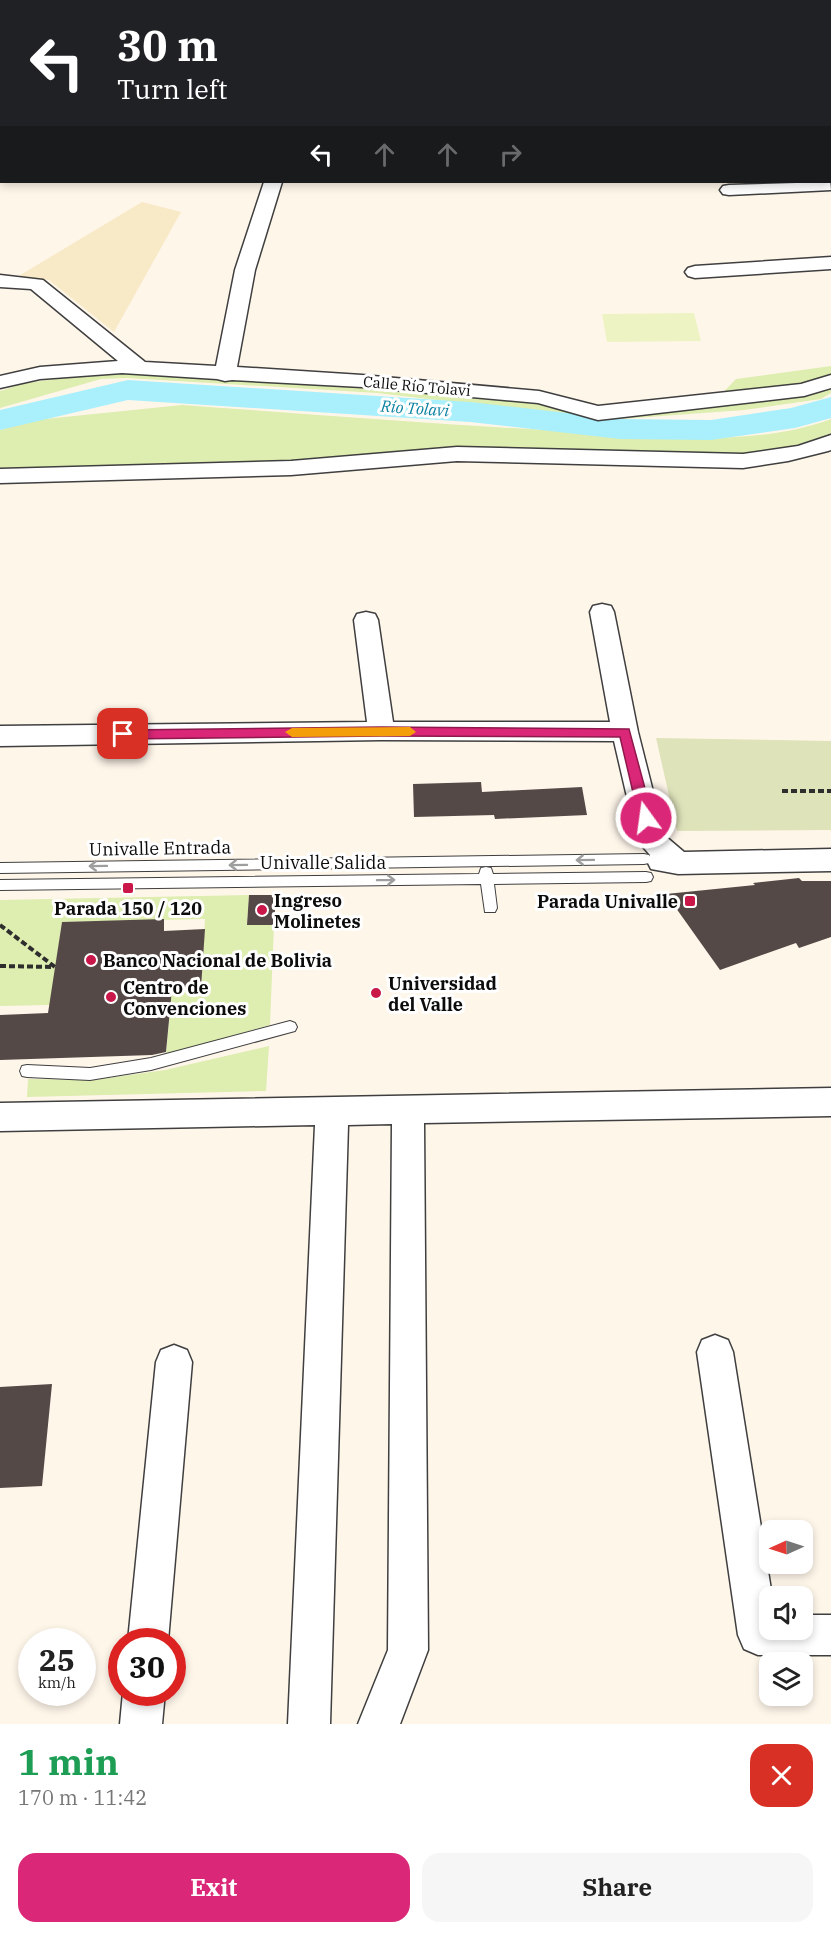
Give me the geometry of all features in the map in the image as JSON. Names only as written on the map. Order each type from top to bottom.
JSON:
[{"type":"street","points":[[225,375],[245,270],[273,183]]},
{"type":"street","points":[[729,189],[831,185]]},
{"type":"street","points":[[695,272],[831,263]]},
{"type":"street","points":[[0,282],[36,284],[139,368]]},
{"type":"street","name":"Calle Río Tolavi","points":[[0,382],[40,373],[122,367],[225,375],[362,381],[539,397],[598,413],[804,390],[831,381]]},
{"type":"street","points":[[0,476],[291,468],[457,454],[743,461],[787,456],[813,450],[831,442]]},
{"type":"street","points":[[603,612],[625,732],[651,840],[678,863]]},
{"type":"street","points":[[366,620],[381,731]]},
{"type":"street","points":[[0,736],[381,731],[625,732]]},
{"type":"street","points":[[645,868],[678,863],[831,860]]},
{"type":"street","points":[[0,1117],[831,1102]]},
{"type":"street","points":[[379,1724],[408,1650],[408,1108]]},
{"type":"street","points":[[309,1724],[332,1110]]},
{"type":"street","points":[[715,1352],[758,1635],[831,1635]]},
{"type":"street","points":[[149,1628],[174,1362]]},
{"type":"street","points":[[141,1724],[143,1706]]},
{"type":"lane","name":"Univalle Entrada","points":[[0,868],[485,861],[645,868]]},
{"type":"lane","points":[[485,861],[490,908]]},
{"type":"lane","points":[[296,880],[297,864]]},
{"type":"lane","name":"Univalle Salida","points":[[0,885],[487,879],[645,868]]},
{"type":"lane","points":[[27,1071],[90,1074],[152,1064],[290,1027]]},
{"type":"path","points":[[782,791],[831,791]]},
{"type":"path","points":[[0,925],[55,967],[0,966]]},
{"type":"shaded area","points":[[142,202],[181,212],[114,332],[49,280],[17,277]]},
{"type":"green space","points":[[694,313],[701,341],[607,342],[602,314]]},
{"type":"green space","points":[[831,366],[831,393],[821,399],[744,410],[607,420],[377,393],[127,378],[101,379],[0,408],[0,391],[22,384],[104,371],[361,385],[539,401],[600,416],[711,405],[736,379]]},
{"type":"green space","points":[[182,405],[698,438],[767,434],[831,419],[831,435],[802,447],[742,455],[0,470],[0,430],[35,420]]},
{"type":"green space","points":[[656,738],[831,741],[831,830],[677,831]]},
{"type":"green space","points":[[249,895],[247,925],[274,925],[270,1025],[166,1055],[172,989],[201,988],[205,919],[62,922],[50,1005],[0,1006],[0,900]]},
{"type":"green space","points":[[269,1046],[266,1091],[27,1097],[28,1079],[94,1080],[165,1070]]},
{"type":"building","points":[[481,782],[482,792],[582,787],[587,815],[495,819],[494,815],[414,817],[413,784]]},
{"type":"building","points":[[799,878],[802,881],[831,881],[831,937],[799,948],[796,943],[720,970],[666,894],[755,885],[753,883]]},
{"type":"building","name":"Ingreso Molinetes","points":[[249,895],[276,895],[274,925],[247,925]]},
{"type":"building","name":"Centro de Convenciones","points":[[164,919],[164,931],[205,929],[201,988],[172,989],[166,1052],[152,1055],[0,1060],[0,1015],[48,1013],[62,922]]},
{"type":"building","points":[[52,1384],[42,1486],[0,1488],[0,1387]]},
{"type":"waterway","name":"Río Tolavi","points":[[0,420],[128,390],[470,412],[620,429],[711,430],[795,418],[831,407]]},
{"type":"slow traffic","points":[[292,732],[410,732]]},
{"type":"place","name":"Parada 150 / 120","points":[[128,888]]},
{"type":"place","name":"Parada Univalle","points":[[690,901]]},
{"type":"place","name":"Ingreso Molinetes","points":[[262,910]]},
{"type":"place","name":"Banco Nacional de Bolivia","points":[[91,960]]},
{"type":"place","name":"Universidad del Valle","points":[[376,993]]},
{"type":"place","name":"Centro de Convenciones","points":[[111,997]]},
{"type":"route","points":[[123,734],[381,731],[625,732],[646,818]]}]
